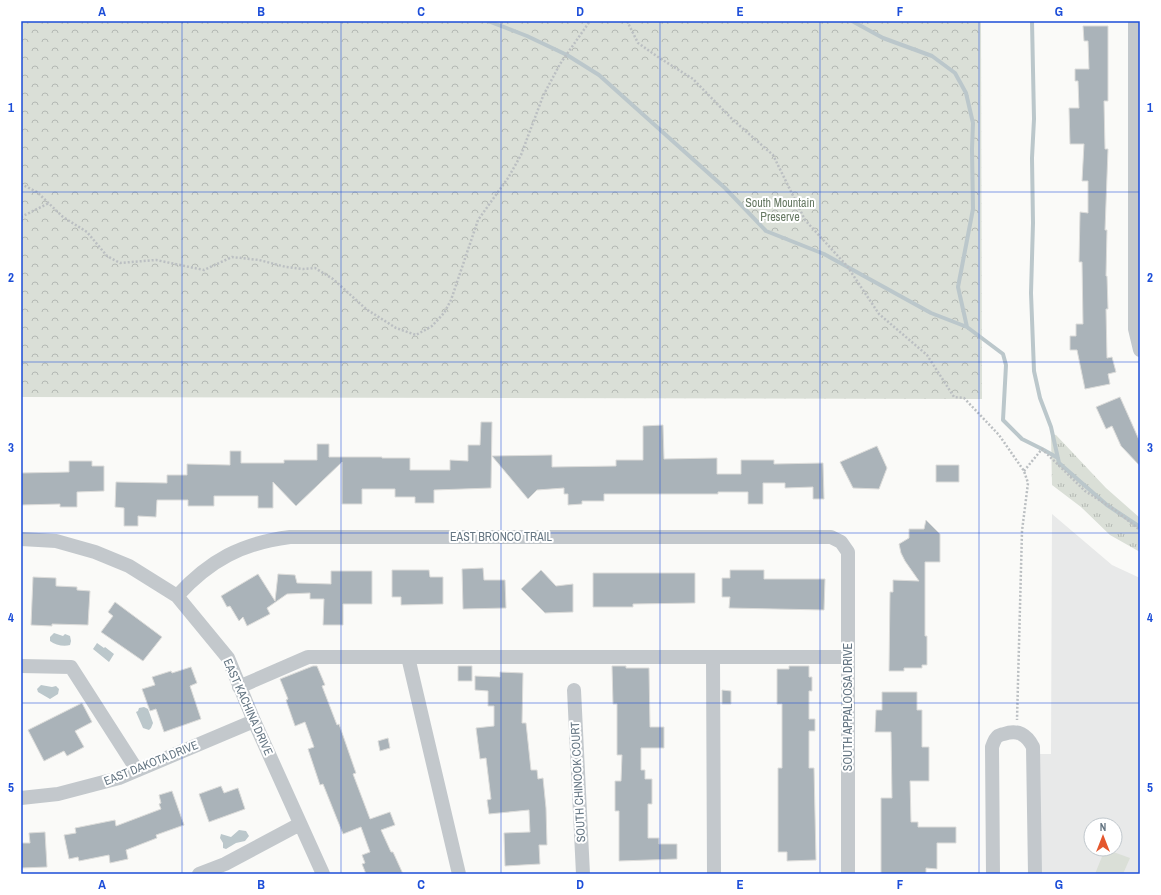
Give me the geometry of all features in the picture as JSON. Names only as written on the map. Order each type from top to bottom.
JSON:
[{"type":"street","points":[[1135,21],[1135,329],[1140,350]]},
{"type":"street","name":"EAST BRONCO TRAIL","points":[[177,596],[189,583],[208,567],[226,555],[269,540],[290,537],[831,536],[841,542]]},
{"type":"street","name":"EAST KACHINA DRIVE","points":[[21,539],[56,541],[95,552],[129,566],[177,596],[228,658],[239,687],[322,874]]},
{"type":"street","name":"SOUTH APPALOOSA DRIVE","points":[[841,542],[848,552],[848,874]]},
{"type":"street","points":[[239,687],[308,657],[848,656]]},
{"type":"street","points":[[408,657],[459,874]]},
{"type":"street","points":[[713,657],[714,874]]},
{"type":"street","points":[[21,666],[71,667],[137,770]]},
{"type":"street","name":"SOUTH CHINOOK COURT","points":[[574,690],[583,874]]},
{"type":"street","name":"EAST DAKOTA DRIVE","points":[[21,798],[58,794],[119,778],[254,721]]},
{"type":"street","points":[[993,874],[992,747],[998,736],[1008,732],[1024,734],[1033,746],[1035,874]]},
{"type":"street","points":[[199,874],[225,864],[300,824]]},
{"type":"path","points":[[21,184],[37,192],[64,217],[87,232],[107,256],[120,263],[156,260],[204,270],[232,257],[259,260],[286,267],[303,269],[315,268],[333,280],[366,309],[396,328],[416,335],[432,326],[444,314],[451,300],[478,220],[508,178],[521,155],[543,96],[560,64],[590,21]]},
{"type":"path","points":[[626,21],[638,43],[693,79],[732,119],[773,155],[805,220],[847,266],[879,314],[927,354],[954,397],[964,398],[999,435],[1024,471],[1028,483],[1022,531],[1017,732]]},
{"type":"path","points":[[21,217],[49,203]]},
{"type":"path","points":[[1024,471],[1042,449],[1085,491],[1115,510],[1140,530]]},
{"type":"shaded area","points":[[1052,514],[1112,565],[1140,578],[1140,874],[1039,874],[1040,754],[1051,754]]},
{"type":"shaded area","points":[[54,633],[63,636],[65,634],[70,636],[70,645],[65,646],[54,644],[50,641],[50,637]]},
{"type":"shaded area","points":[[97,643],[114,654],[109,662],[93,649]]},
{"type":"shaded area","points":[[41,685],[52,687],[56,686],[59,689],[58,694],[50,699],[38,692],[37,689]]},
{"type":"shaded area","points":[[144,707],[148,709],[153,723],[149,730],[143,728],[136,712],[139,708]]},
{"type":"shaded area","points":[[239,830],[246,831],[249,836],[245,841],[236,843],[226,849],[223,848],[223,843],[220,838],[221,834],[231,837]]},
{"type":"green space","name":"South Mountain Preserve","points":[[21,21],[981,21],[982,399],[21,397]]},
{"type":"green space","points":[[1051,434],[1056,435],[1106,488],[1140,518],[1140,552],[1110,535],[1081,507],[1052,485]]},
{"type":"green space","points":[[1123,855],[1130,858],[1123,874],[1095,874],[1102,857],[1123,857]]},
{"type":"building","points":[[1083,26],[1108,26],[1108,101],[1104,101],[1105,149],[1108,149],[1105,230],[1107,230],[1107,358],[1112,357],[1116,372],[1108,374],[1110,384],[1085,389],[1077,350],[1070,350],[1070,336],[1076,336],[1076,324],[1083,324],[1082,262],[1079,262],[1080,212],[1088,213],[1088,181],[1082,181],[1084,144],[1070,144],[1069,108],[1079,108],[1078,81],[1075,81],[1075,69],[1089,69],[1088,41],[1084,41]]},
{"type":"building","points":[[1120,397],[1140,442],[1140,466],[1121,446],[1112,426],[1106,429],[1096,407]]},
{"type":"building","points":[[481,422],[492,422],[491,488],[434,490],[434,503],[415,503],[415,497],[395,497],[395,489],[362,489],[362,504],[342,504],[342,462],[296,506],[273,482],[273,508],[258,508],[258,496],[214,496],[214,506],[188,506],[188,500],[157,500],[156,517],[138,516],[138,526],[124,526],[124,508],[115,507],[116,482],[167,483],[167,475],[187,475],[187,464],[230,465],[230,451],[241,451],[241,463],[284,463],[284,460],[317,460],[317,444],[329,444],[329,457],[410,458],[410,470],[450,470],[450,460],[468,461],[468,445],[480,445]]},
{"type":"building","points":[[663,425],[664,459],[717,458],[717,474],[741,474],[741,460],[774,460],[774,464],[823,463],[824,499],[813,499],[813,487],[785,488],[785,483],[763,483],[763,504],[748,504],[748,492],[718,492],[718,494],[604,494],[604,501],[582,501],[582,504],[568,505],[568,494],[564,494],[564,488],[537,490],[528,499],[492,456],[552,455],[552,467],[616,466],[616,460],[643,460],[643,426]]},
{"type":"building","points":[[877,446],[887,468],[879,489],[853,488],[840,462]]},
{"type":"building","points":[[69,461],[92,461],[92,466],[104,466],[104,491],[77,492],[77,507],[60,507],[60,504],[21,505],[21,473],[69,472]]},
{"type":"building","points":[[936,465],[959,465],[959,482],[936,482]]},
{"type":"building","points":[[926,520],[940,534],[940,562],[925,562],[925,636],[927,636],[927,665],[922,665],[922,668],[904,668],[904,671],[889,671],[890,592],[893,592],[893,580],[919,581],[905,561],[899,544],[909,538],[909,529],[924,529]]},
{"type":"building","points":[[483,568],[484,580],[505,580],[506,608],[463,609],[462,569]]},
{"type":"building","points":[[392,570],[429,570],[430,577],[443,577],[443,604],[401,605],[401,597],[392,597]]},
{"type":"building","points":[[541,570],[556,586],[573,584],[573,612],[545,613],[521,589]]},
{"type":"building","points":[[730,570],[764,570],[764,579],[825,579],[824,610],[729,608],[730,597],[722,597],[722,578],[730,578]]},
{"type":"building","points":[[331,571],[372,571],[372,604],[343,604],[343,625],[323,625],[324,599],[310,599],[310,593],[287,594],[267,608],[270,614],[247,626],[243,617],[239,621],[230,606],[227,607],[221,596],[258,574],[275,601],[278,574],[295,575],[297,583],[331,584]]},
{"type":"building","points":[[593,573],[695,573],[695,603],[633,604],[633,607],[593,607]]},
{"type":"building","points":[[33,577],[56,578],[56,586],[77,587],[77,590],[90,591],[88,625],[31,625]]},
{"type":"building","points":[[115,602],[162,637],[143,661],[101,632],[113,616],[108,612]]},
{"type":"building","points":[[313,666],[317,666],[325,685],[322,686],[337,725],[339,724],[356,773],[353,774],[370,819],[390,812],[395,825],[381,830],[403,874],[366,874],[362,864],[365,863],[362,855],[370,852],[361,827],[343,834],[323,784],[320,785],[308,749],[314,747],[305,722],[295,726],[286,700],[288,699],[280,679]]},
{"type":"building","points":[[458,666],[472,666],[472,681],[458,681]]},
{"type":"building","points":[[612,666],[626,666],[626,668],[649,668],[650,727],[664,727],[664,748],[641,748],[641,770],[645,770],[645,779],[652,779],[652,804],[648,804],[648,838],[659,838],[659,844],[677,844],[677,859],[619,861],[619,811],[615,811],[615,781],[621,781],[622,755],[617,755],[617,704],[613,704]]},
{"type":"building","points":[[789,666],[809,666],[809,677],[812,677],[812,691],[809,691],[809,719],[815,719],[815,731],[809,731],[809,768],[814,768],[816,860],[787,861],[787,852],[778,852],[778,768],[782,768],[782,704],[777,704],[777,669],[789,669]]},
{"type":"building","points":[[191,667],[197,683],[190,686],[201,719],[164,732],[156,709],[150,711],[142,689],[155,685],[152,677]]},
{"type":"building","points":[[500,672],[523,673],[522,723],[526,723],[531,770],[537,770],[538,779],[543,778],[546,808],[547,845],[539,845],[540,864],[505,866],[504,833],[530,832],[529,810],[489,814],[487,800],[491,799],[486,758],[480,759],[476,728],[494,726],[494,706],[488,706],[488,691],[475,690],[475,676],[500,677]]},
{"type":"building","points":[[722,690],[731,691],[731,704],[722,704]]},
{"type":"building","points":[[882,692],[917,692],[917,710],[922,710],[922,747],[929,747],[929,781],[910,781],[911,822],[918,822],[918,827],[956,827],[956,843],[937,843],[937,869],[926,868],[926,874],[881,874],[881,798],[892,798],[891,732],[875,732],[876,710],[882,710]]},
{"type":"building","points":[[82,703],[92,722],[75,731],[84,747],[67,756],[64,751],[44,761],[28,730]]},
{"type":"building","points":[[388,738],[390,748],[380,751],[378,741]]},
{"type":"building","points":[[221,786],[224,793],[238,788],[245,809],[209,822],[199,794]]},
{"type":"building","points":[[172,791],[184,825],[156,835],[157,838],[126,850],[128,859],[110,863],[109,855],[79,861],[78,857],[69,859],[64,835],[76,833],[75,828],[115,820],[116,826],[161,809],[159,804],[161,803],[159,795]]},
{"type":"building","points":[[45,832],[47,867],[21,868],[21,843],[30,843],[29,833]]},
{"type":"waterway","points":[[488,21],[527,36],[567,55],[599,75],[725,188],[766,231],[824,254],[931,313],[967,327]]},
{"type":"waterway","points":[[852,21],[883,38],[932,56],[955,73],[966,93],[973,123],[973,209],[958,287],[967,327],[1003,354],[1006,365],[1003,420],[1022,439],[1058,458]]},
{"type":"waterway","points":[[1032,21],[1034,119],[1032,158],[1033,223],[1031,293],[1034,371],[1040,398],[1051,427],[1059,463],[1107,505],[1140,527]]}]
